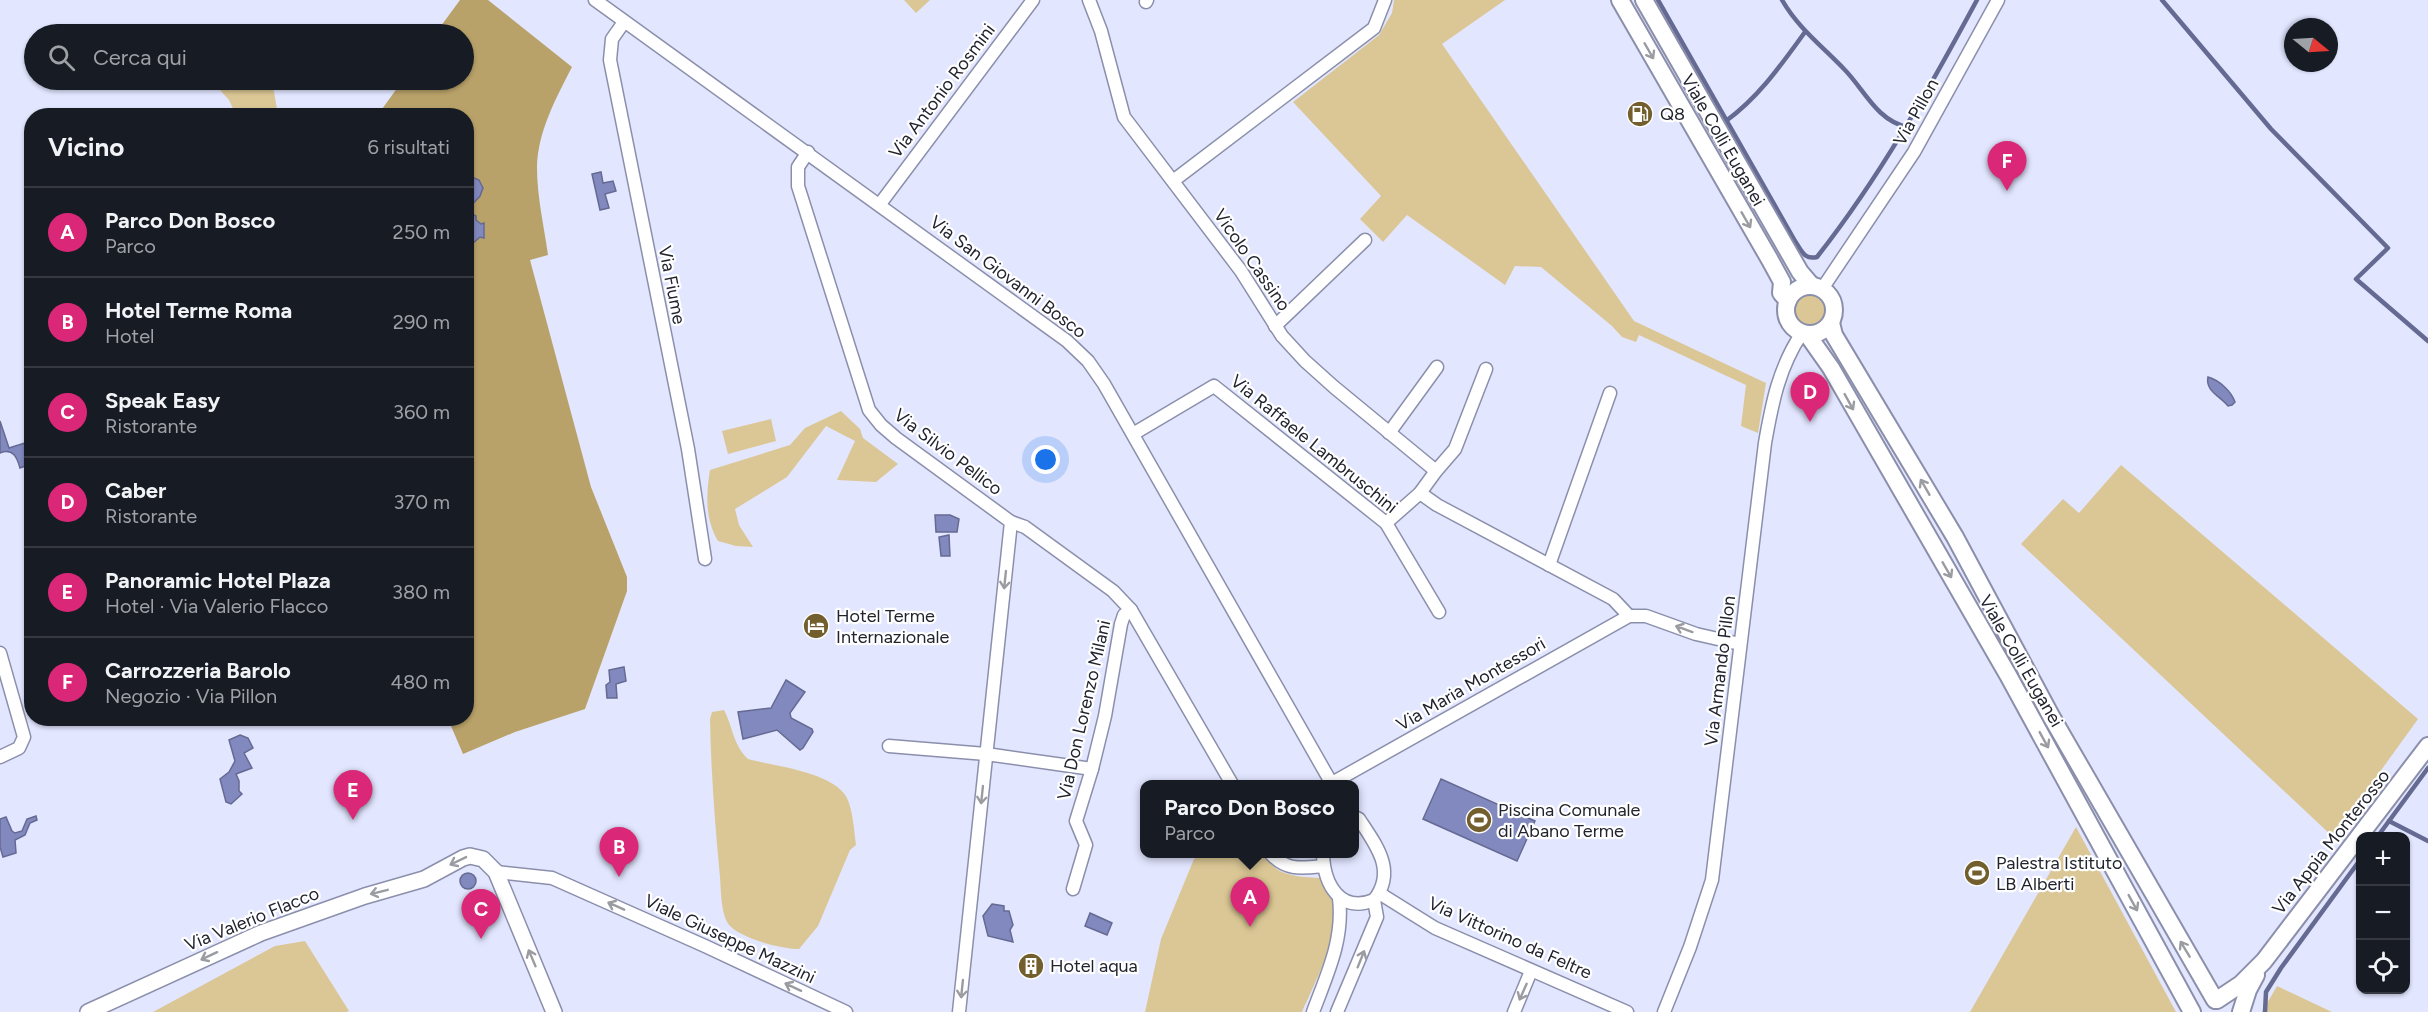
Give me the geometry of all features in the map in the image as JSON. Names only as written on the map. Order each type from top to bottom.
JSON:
[{"type":"main road","name":"Viale Colli Euganei","points":[[1620,0],[1782,282],[1781,293],[1788,301],[1786,309],[1790,324],[1805,334],[1831,368],[2008,675],[2193,1012],[2202,1004],[2216,1000],[2051,716],[1955,537],[1834,334],[1831,323],[1834,316],[1832,301],[1794,262],[1644,0]]},
{"type":"main road","points":[[1788,301],[1798,290],[1817,288]]},
{"type":"main road","points":[[1805,334],[1821,332],[1831,323]]},
{"type":"main road","name":"Via Appia Monterosso","points":[[2216,1000],[2241,984],[2264,961],[2428,746]]},
{"type":"main road","name":"Via Appia Monterosso","points":[[2240,1012],[2248,990],[2264,961]]},
{"type":"main road","points":[[2216,1000],[2231,1004],[2240,1012]]},
{"type":"street","name":"Via San Giovanni Bosco","points":[[595,0],[880,204],[1067,341],[1088,361],[1133,434],[1330,780]]},
{"type":"street","name":"Via Antonio Rosmini","points":[[880,204],[1033,0]]},
{"type":"street","name":"Vicolo Cassino","points":[[1089,0],[1101,31],[1124,117],[1241,271],[1275,326],[1305,361],[1389,434],[1436,471]]},
{"type":"street","points":[[1173,181],[1374,28],[1385,0]]},
{"type":"street","name":"Via Pillon","points":[[1817,288],[1858,237],[1927,130],[1998,0]]},
{"type":"street","name":"Via Fiume","points":[[624,22],[612,39],[610,60],[688,449],[705,559]]},
{"type":"street","name":"Via Silvio Pellico","points":[[808,152],[798,167],[798,186],[869,410],[896,438],[1011,522]]},
{"type":"street","points":[[1275,326],[1365,240]]},
{"type":"street","name":"Via Armando Pillon","points":[[1664,1012],[1690,947],[1712,880],[1771,409],[1786,359],[1805,334]]},
{"type":"street","points":[[1389,434],[1437,367]]},
{"type":"street","points":[[1386,523],[1420,493],[1455,449],[1486,369]]},
{"type":"street","name":"Via Raffaele Lambruschini","points":[[1133,434],[1214,386],[1386,523],[1439,612]]},
{"type":"street","points":[[1549,565],[1610,393]]},
{"type":"street","points":[[1420,493],[1437,505],[1613,599],[1626,610],[1629,616],[1647,616],[1696,634],[1740,644]]},
{"type":"street","points":[[959,1012],[1011,522]]},
{"type":"street","name":"Via Don Lorenzo Milani","points":[[1011,522],[1025,527],[1097,579],[1117,594],[1131,610],[1230,780]]},
{"type":"street","name":"Via Don Lorenzo Milani","points":[[1073,888],[1086,845],[1077,821],[1105,716],[1121,624],[1125,615],[1131,610]]},
{"type":"street","name":"Via Maria Montessori","points":[[1339,780],[1629,616]]},
{"type":"street","points":[[0,653],[24,737],[19,748],[0,757]]},
{"type":"street","points":[[889,746],[986,754],[1092,769]]},
{"type":"street","points":[[1337,1012],[1377,917],[1377,896],[1384,881],[1385,868],[1380,851],[1359,821]]},
{"type":"street","name":"Via Valerio Flacco","points":[[88,1012],[261,933],[435,874],[455,861],[470,856],[483,859],[496,872]]},
{"type":"street","points":[[1275,858],[1283,865],[1295,867],[1323,860],[1330,884],[1339,898],[1341,915],[1338,947],[1313,1012]]},
{"type":"street","points":[[496,872],[554,1012]]},
{"type":"street","name":"Viale Giuseppe Mazzini","points":[[496,872],[552,878],[846,1012]]},
{"type":"street","points":[[1339,898],[1357,904],[1377,896]]},
{"type":"street","name":"Via Vittorino da Feltre","points":[[1377,896],[1435,928],[1627,1012]]},
{"type":"street","points":[[1514,1012],[1531,971]]},
{"type":"shaded area","points":[[460,0],[488,0],[572,67],[549,115],[538,154],[538,189],[548,255],[530,260],[591,487],[627,577],[627,591],[585,709],[515,732],[463,754],[451,726],[474,726],[474,108],[383,108],[396,90],[474,90],[474,24],[442,24]]},
{"type":"shaded area","points":[[904,0],[930,0],[916,13]]},
{"type":"shaded area","points":[[1394,0],[1505,0],[1442,44],[1634,321],[1766,383],[1758,433],[1741,426],[1746,385],[1639,335],[1636,342],[1622,337],[1541,267],[1515,266],[1505,285],[1407,215],[1383,242],[1360,219],[1381,196],[1293,102],[1379,35],[1392,13]]},
{"type":"shaded area","points":[[220,90],[274,90],[277,108],[233,108]]},
{"type":"shaded area","points":[[1810,295],[1821,300],[1826,311],[1821,322],[1810,327],[1799,322],[1794,311],[1799,300]]},
{"type":"shaded area","points":[[841,411],[860,429],[863,438],[898,464],[876,482],[837,480],[855,441],[826,426],[787,477],[735,509],[739,525],[753,547],[736,546],[718,541],[709,515],[710,470],[790,445],[805,428]]},
{"type":"shaded area","points":[[771,419],[776,441],[728,454],[722,431]]},
{"type":"shaded area","points":[[2121,465],[2418,719],[2333,837],[2021,544],[2063,499],[2079,513]]},
{"type":"shaded area","points":[[724,710],[736,742],[748,759],[817,776],[840,789],[849,803],[856,845],[850,850],[818,926],[799,949],[771,945],[749,938],[732,928],[725,917],[715,818],[710,719],[712,712]]},
{"type":"shaded area","points":[[2076,827],[2176,1012],[1970,1012]]},
{"type":"shaded area","points":[[1266,858],[1274,867],[1288,874],[1320,878],[1333,904],[1335,923],[1324,962],[1302,1012],[1145,1012],[1161,939],[1194,859]]},
{"type":"shaded area","points":[[305,941],[349,1011],[153,1012],[275,946]]},
{"type":"shaded area","points":[[2277,986],[2332,1012],[2262,1012]]},
{"type":"water","points":[[601,172],[603,183],[613,181],[616,191],[605,194],[609,208],[600,210],[592,174]]},
{"type":"water","points":[[474,178],[479,180],[483,188],[474,202]]},
{"type":"water","points":[[474,215],[481,224],[484,223],[484,238],[480,237],[474,242]]},
{"type":"water","points":[[2208,377],[2228,390],[2235,402],[2232,405],[2228,406],[2211,390]]},
{"type":"water","points":[[0,421],[9,448],[24,443],[24,467],[20,468],[14,454],[0,453]]},
{"type":"water","points":[[935,515],[950,515],[959,519],[957,532],[936,532]]},
{"type":"water","points":[[949,535],[950,556],[941,556],[939,537]]},
{"type":"water","points":[[624,667],[626,681],[616,684],[617,698],[607,698],[606,685],[610,682],[609,670]]},
{"type":"water","points":[[786,680],[805,692],[790,713],[791,718],[812,729],[813,732],[803,748],[800,750],[777,730],[743,739],[738,712],[771,708]]},
{"type":"water","points":[[240,735],[248,738],[253,748],[244,753],[252,768],[236,774],[239,791],[242,794],[231,804],[226,802],[220,779],[229,772],[235,761],[229,740]]},
{"type":"water","name":"Piscina Comunale di Abano Terme","points":[[1441,779],[1535,821],[1517,861],[1423,819]]},
{"type":"water","points":[[36,816],[37,820],[30,823],[25,835],[15,840],[16,853],[3,857],[0,847],[0,819],[6,817],[15,833],[22,831],[27,819]]},
{"type":"water","points":[[468,873],[476,881],[468,889],[460,881]]},
{"type":"water","points":[[992,904],[1004,906],[1004,911],[1009,911],[1013,925],[1010,930],[1013,942],[988,936],[983,916]]},
{"type":"water","points":[[1090,913],[1112,923],[1107,935],[1085,926]]},
{"type":"waterway","points":[[1658,0],[1795,241],[1804,254],[1813,258],[1817,257],[1840,227],[1883,164],[1977,0]]},
{"type":"waterway","points":[[1782,0],[1803,28],[1844,69],[1871,103],[1887,118],[1907,127]]},
{"type":"waterway","points":[[2162,0],[2271,129],[2388,248],[2356,279],[2428,341]]},
{"type":"waterway","points":[[1726,121],[1759,91],[1805,32]]},
{"type":"waterway","points":[[2381,832],[2428,768]]},
{"type":"waterway","points":[[2389,821],[2428,841]]},
{"type":"waterway","points":[[2265,1012],[2266,992],[2356,865]]},
{"type":"place","name":"Q8","points":[[1640,114]]},
{"type":"place","name":"Carrozzeria Barolo","points":[[2007,191]]},
{"type":"place","name":"Caber","points":[[1810,422]]},
{"type":"place","name":"Hotel Terme Internazionale","points":[[816,626]]},
{"type":"place","name":"Panoramic Hotel Plaza","points":[[353,820]]},
{"type":"place","name":"Piscina Comunale di Abano Terme","points":[[1479,820]]},
{"type":"place","name":"Palestra Istituto LB Alberti","points":[[1977,873]]},
{"type":"place","name":"Hotel Terme Roma","points":[[619,877]]},
{"type":"place","name":"Parco Don Bosco","points":[[1250,927]]},
{"type":"place","name":"Speak Easy","points":[[481,939]]},
{"type":"place","name":"Hotel aqua","points":[[1031,966]]}]
